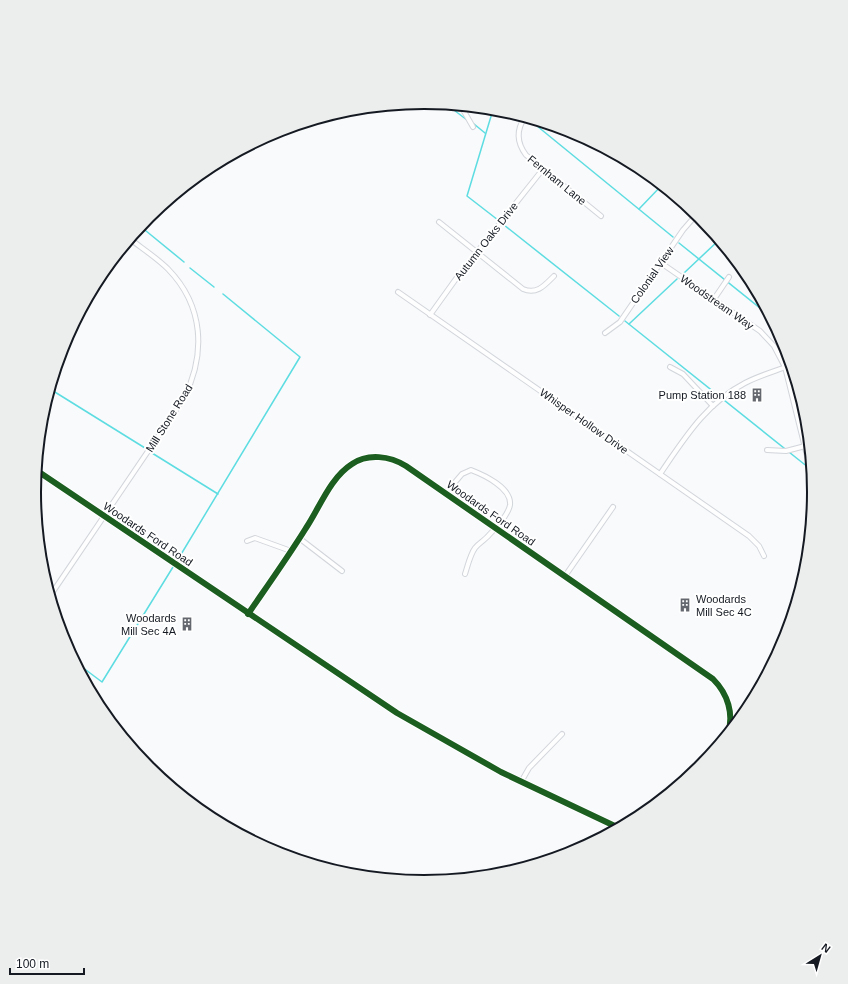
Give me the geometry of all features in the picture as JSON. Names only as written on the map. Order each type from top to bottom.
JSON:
[{"type":"street","points":[[464,111],[473,127]]},
{"type":"street","name":"Fernham Lane","points":[[522,122],[519,127],[519,143],[526,155],[601,216]]},
{"type":"street","name":"Autumn Oaks Drive","points":[[430,315],[477,252],[543,169]]},
{"type":"street","name":"Colonial View","points":[[605,333],[620,322],[683,230],[693,219]]},
{"type":"street","points":[[439,222],[527,291],[540,289],[554,276]]},
{"type":"street","name":"Mill Stone Road","points":[[54,590],[184,398],[191,383],[198,357],[196,322],[186,294],[167,268],[134,242]]},
{"type":"street","name":"Woodstream Way","points":[[661,262],[764,335],[774,346],[785,367],[804,446]]},
{"type":"street","points":[[714,299],[729,277]]},
{"type":"street","name":"Whisper Hollow Drive","points":[[398,292],[749,536],[759,546],[764,556]]},
{"type":"street","points":[[670,367],[683,374],[713,406]]},
{"type":"street","points":[[660,474],[698,421],[713,406],[745,383],[785,367]]},
{"type":"street","points":[[767,450],[786,451],[804,446]]},
{"type":"street","name":"Woodards Ford Road","points":[[248,614],[300,538],[338,475],[353,463],[363,459],[386,458],[399,462],[713,679],[722,689],[728,704],[731,714],[730,723]]},
{"type":"street","points":[[445,494],[453,483],[471,470],[483,475],[505,491],[509,499],[510,506],[495,528],[476,548],[465,574]]},
{"type":"street","name":"Woodards Ford Road","points":[[42,474],[401,716],[521,782],[613,825]]},
{"type":"street","points":[[565,576],[613,507]]},
{"type":"street","points":[[247,541],[255,538],[291,551]]},
{"type":"street","points":[[300,538],[342,571]]},
{"type":"street","points":[[521,782],[529,768],[562,734]]},
{"type":"waterway","points":[[454,110],[467,120]]},
{"type":"waterway","points":[[491,115],[467,196],[498,220]]},
{"type":"waterway","points":[[474,124],[485,133]]},
{"type":"waterway","points":[[537,126],[673,237]]},
{"type":"waterway","points":[[639,209],[658,189]]},
{"type":"waterway","points":[[504,225],[619,316]]},
{"type":"waterway","points":[[145,230],[184,262]]},
{"type":"waterway","points":[[679,243],[760,308]]},
{"type":"waterway","points":[[684,273],[715,243]]},
{"type":"waterway","points":[[190,268],[214,287]]},
{"type":"waterway","points":[[629,324],[677,279]]},
{"type":"waterway","points":[[177,561],[300,357],[223,294]]},
{"type":"waterway","points":[[625,321],[806,466]]},
{"type":"waterway","points":[[54,392],[145,448]]},
{"type":"waterway","points":[[152,453],[218,494]]},
{"type":"waterway","points":[[84,669],[102,682],[173,567]]},
{"type":"cycle path","points":[[248,614],[292,550],[331,485],[344,470],[352,464],[365,458],[386,458],[406,466],[713,679],[723,691],[726,698],[730,712],[730,722]]},
{"type":"cycle path","points":[[42,474],[397,713],[501,772],[613,825]]},
{"type":"place","name":"Pump Station 188","points":[[757,395]]},
{"type":"place","name":"Woodards Mill Sec 4C","points":[[685,605]]},
{"type":"place","name":"Woodards Mill Sec 4A","points":[[187,624]]}]
